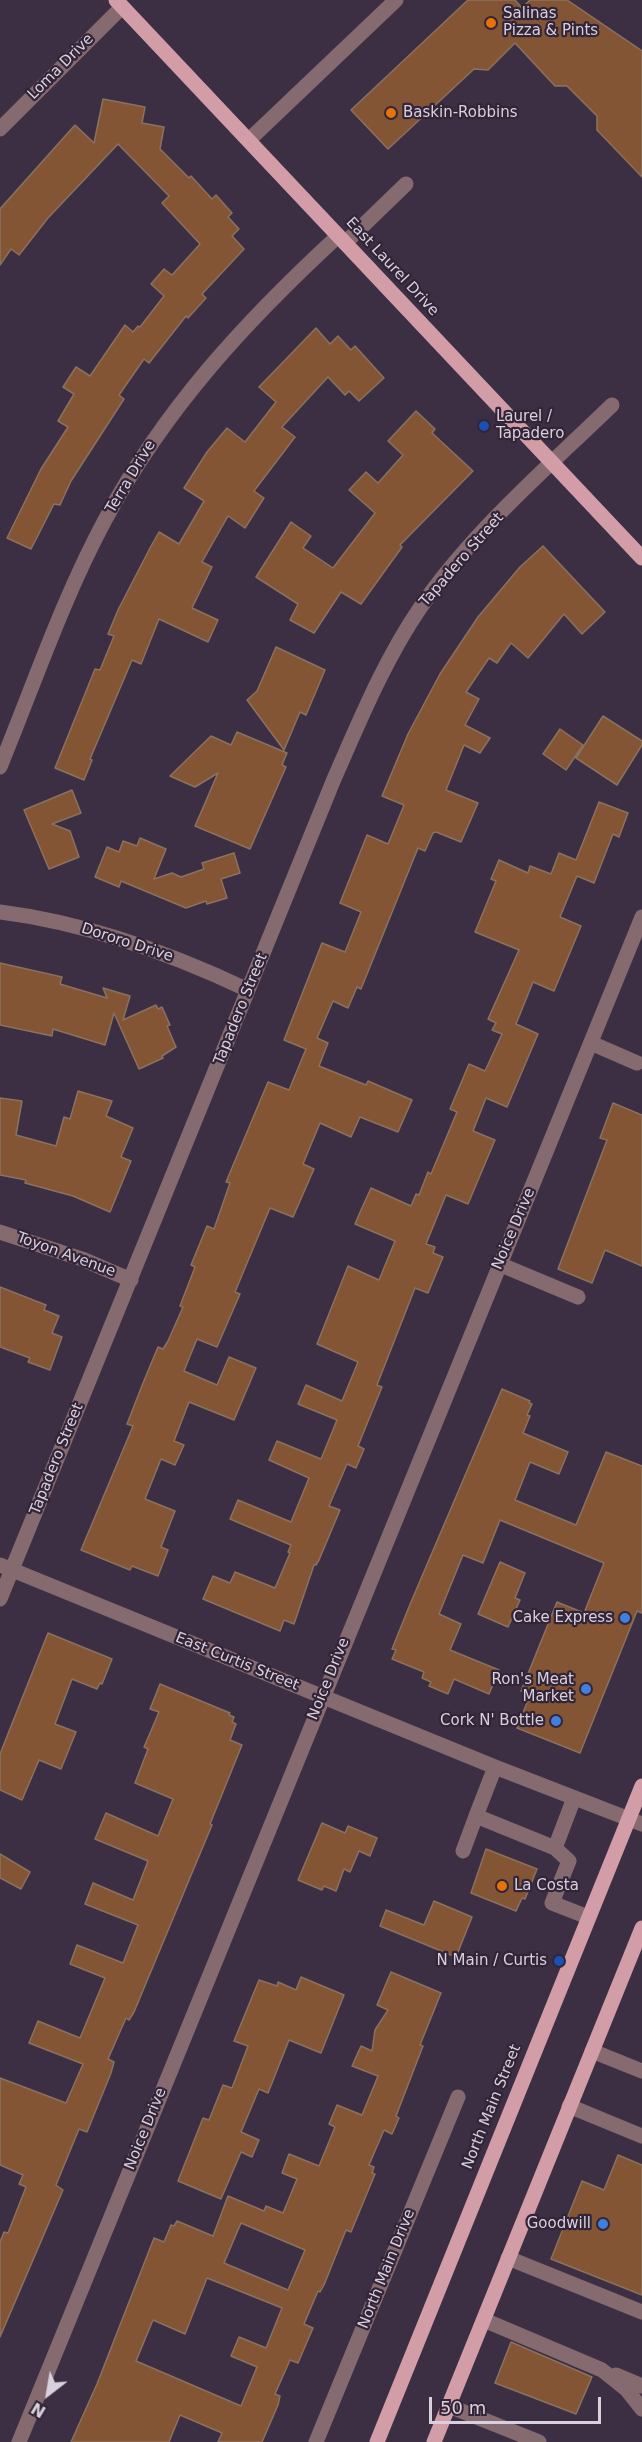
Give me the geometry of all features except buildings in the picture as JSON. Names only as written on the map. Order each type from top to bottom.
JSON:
[{"type":"main road","name":"East Laurel Drive","points":[[119,4],[250,140],[642,558]]},
{"type":"main road","name":"North Main Street","points":[[377,2442],[588,1917],[635,1822],[642,1786]]},
{"type":"main road","points":[[434,2442],[642,1928]]},
{"type":"street","points":[[250,140],[396,0]]},
{"type":"street","name":"Loma Drive","points":[[0,129],[119,4]]},
{"type":"street","name":"Terra Drive","points":[[0,767],[79,575],[105,521],[133,471],[173,412],[216,357],[270,299],[406,183]]},
{"type":"street","name":"Tapadero Street","points":[[0,1599],[6,1568],[131,1280],[369,698],[421,607],[450,569],[483,532],[612,405]]},
{"type":"street","name":"Dororo Drive","points":[[0,912],[88,929],[137,944],[187,962],[248,990]]},
{"type":"street","name":"Noice Drive","points":[[19,2442],[499,1264],[591,1043],[636,949],[642,917]]},
{"type":"street","points":[[591,1043],[637,1063]]},
{"type":"street","name":"Toyon Avenue","points":[[0,1232],[82,1259],[131,1280]]},
{"type":"street","points":[[499,1264],[578,1297]]},
{"type":"street","name":"East Curtis Street","points":[[6,1568],[635,1822]]},
{"type":"street","points":[[463,1851],[495,1767]]},
{"type":"street","points":[[555,1848],[574,1798]]},
{"type":"street","points":[[476,1816],[555,1848],[569,1861],[552,1903],[588,1917]]},
{"type":"street","points":[[592,2051],[642,2071]]},
{"type":"street","name":"North Main Drive","points":[[316,2442],[458,2097]]},
{"type":"street","points":[[569,2106],[642,2136]]},
{"type":"street","points":[[508,2258],[642,2312]]},
{"type":"street","points":[[484,2320],[642,2386]]},
{"type":"street","points":[[602,2370],[627,2390],[642,2409]]},
{"type":"street","points":[[449,2406],[539,2442]]},
{"type":"place","name":"Salinas Pizza & Pints","points":[[491,23]]},
{"type":"place","name":"Baskin-Robbins","points":[[391,113]]},
{"type":"place","name":"Laurel / Tapadero","points":[[484,426]]},
{"type":"place","name":"Cake Express","points":[[625,1618]]},
{"type":"place","name":"Ron's Meat Market","points":[[586,1689]]},
{"type":"place","name":"Cork N' Bottle","points":[[556,1721]]},
{"type":"place","name":"La Costa","points":[[502,1886]]},
{"type":"place","name":"N Main / Curtis","points":[[559,1961]]},
{"type":"place","name":"Goodwill","points":[[603,2224]]}]
